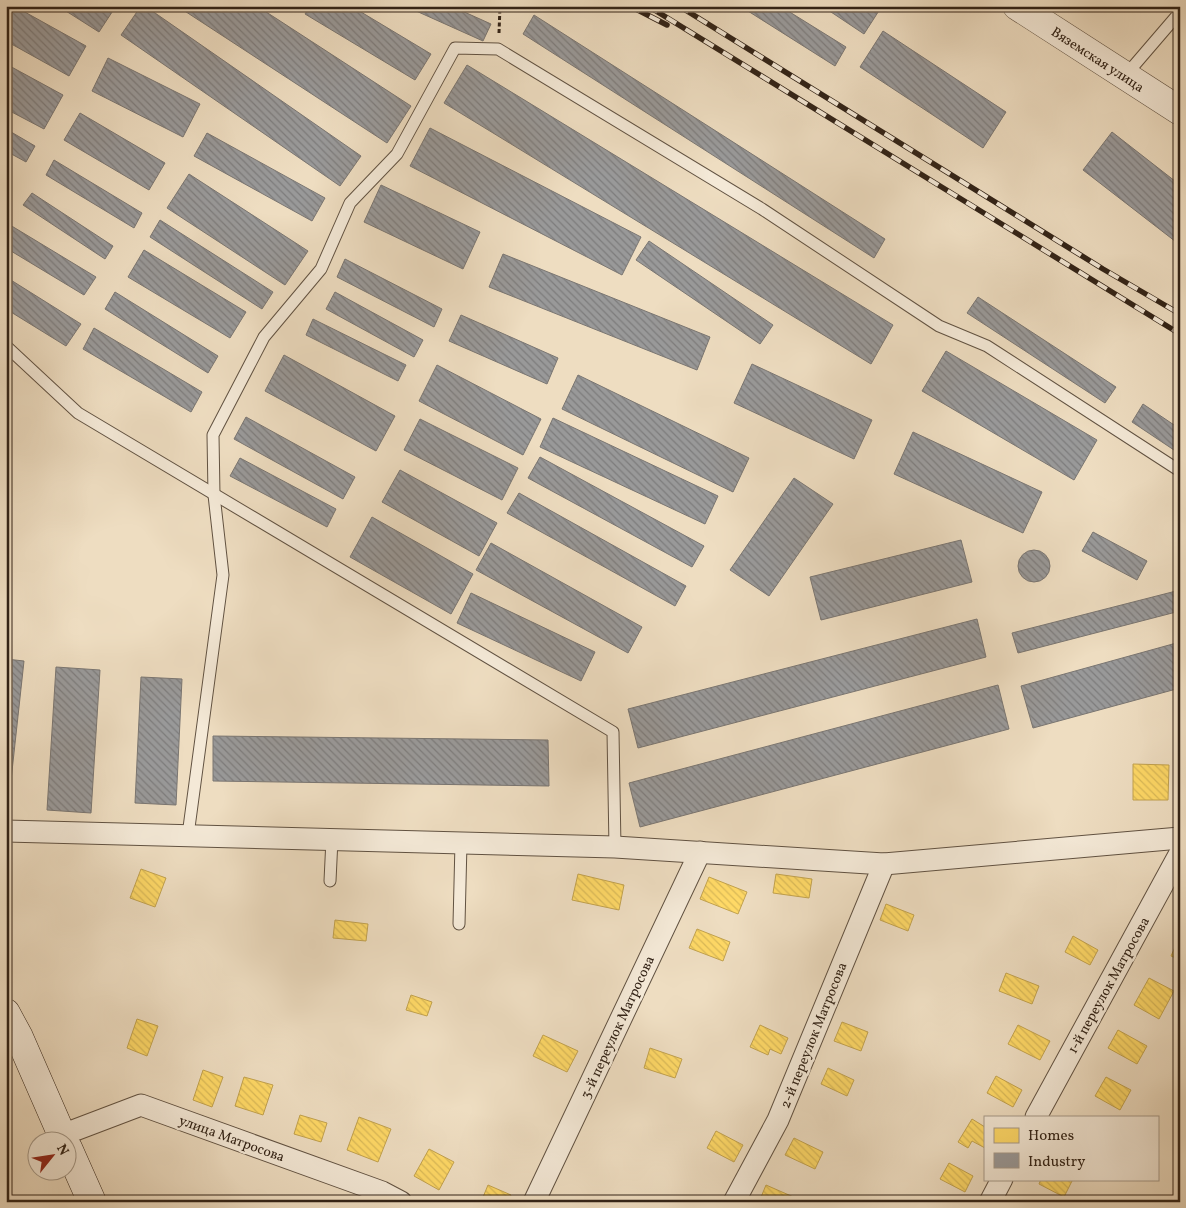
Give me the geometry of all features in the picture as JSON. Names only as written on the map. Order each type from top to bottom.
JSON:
[{"type":"main road","name":"Вяземская улица","points":[[1017,6],[1180,111]]},
{"type":"main road","points":[[6,1013],[19,1036],[60,1130]]},
{"type":"main road","points":[[78,1170],[92,1202]]},
{"type":"street","points":[[6,831],[616,847],[884,864],[1180,838]]},
{"type":"street","name":"3-й переулок Матросова","points":[[534,1202],[700,852]]},
{"type":"street","name":"1-й переулок Матросова","points":[[1037,1116],[1180,853]]},
{"type":"street","name":"2-й переулок Матросова","points":[[734,1202],[778,1120],[884,864]]},
{"type":"street","name":"улица Матросова","points":[[78,1135],[140,1105],[382,1192],[401,1202]]},
{"type":"street","points":[[990,1202],[1001,1180]]},
{"type":"lane","points":[[1126,76],[1180,12]]},
{"type":"lane","points":[[188,836],[223,575],[214,494],[213,435],[264,337],[321,268],[350,203],[397,154],[455,48],[498,49],[762,209],[939,326],[987,346],[1180,471]]},
{"type":"lane","points":[[6,346],[78,413],[613,732],[616,847]]},
{"type":"lane","points":[[330,882],[332,839]]},
{"type":"lane","points":[[459,924],[461,843]]},
{"type":"path","points":[[498,49],[500,6]]},
{"type":"building: Homes","points":[[1133,764],[1169,765],[1168,800],[1133,800]]},
{"type":"building: Homes","points":[[141,869],[166,878],[155,907],[130,898]]},
{"type":"building: Homes","points":[[578,874],[624,885],[619,910],[572,900]]},
{"type":"building: Homes","points":[[776,874],[812,879],[809,898],[773,893]]},
{"type":"building: Homes","points":[[709,877],[747,892],[738,914],[700,899]]},
{"type":"building: Homes","points":[[886,904],[914,915],[908,931],[880,920]]},
{"type":"building: Homes","points":[[335,920],[368,924],[366,941],[333,938]]},
{"type":"building: Homes","points":[[697,929],[730,942],[723,961],[689,948]]},
{"type":"building: Homes","points":[[1073,936],[1098,950],[1090,965],[1065,952]]},
{"type":"building: Homes","points":[[1180,936],[1180,960],[1171,956]]},
{"type":"building: Homes","points":[[1006,973],[1039,986],[1032,1004],[999,991]]},
{"type":"building: Homes","points":[[1149,978],[1174,991],[1159,1019],[1134,1005]]},
{"type":"building: Homes","points":[[411,995],[432,1002],[427,1016],[406,1010]]},
{"type":"building: Homes","points":[[137,1019],[158,1026],[147,1056],[127,1048]]},
{"type":"building: Homes","points":[[842,1022],[868,1032],[861,1051],[834,1041]]},
{"type":"building: Homes","points":[[760,1025],[788,1038],[781,1054],[770,1049],[768,1055],[750,1047]]},
{"type":"building: Homes","points":[[1018,1025],[1050,1041],[1040,1060],[1008,1044]]},
{"type":"building: Homes","points":[[1118,1030],[1147,1046],[1137,1064],[1108,1048]]},
{"type":"building: Homes","points":[[543,1035],[578,1051],[567,1072],[533,1056]]},
{"type":"building: Homes","points":[[650,1048],[682,1059],[675,1078],[644,1068]]},
{"type":"building: Homes","points":[[828,1068],[854,1080],[847,1096],[821,1084]]},
{"type":"building: Homes","points":[[203,1070],[223,1077],[212,1107],[193,1100]]},
{"type":"building: Homes","points":[[996,1076],[1022,1090],[1013,1107],[987,1093]]},
{"type":"building: Homes","points":[[244,1077],[273,1085],[263,1115],[235,1106]]},
{"type":"building: Homes","points":[[1106,1077],[1131,1090],[1120,1110],[1095,1096]]},
{"type":"building: Homes","points":[[300,1115],[327,1123],[321,1142],[294,1134]]},
{"type":"building: Homes","points":[[359,1117],[391,1129],[378,1162],[347,1150]]},
{"type":"building: Homes","points":[[972,1119],[984,1126],[984,1147],[972,1141],[968,1148],[958,1142]]},
{"type":"building: Homes","points":[[716,1131],[743,1145],[734,1162],[707,1148]]},
{"type":"building: Homes","points":[[794,1138],[823,1152],[815,1169],[785,1155]]},
{"type":"building: Homes","points":[[429,1149],[454,1162],[439,1190],[414,1176]]},
{"type":"building: Homes","points":[[949,1163],[973,1176],[965,1192],[940,1179]]},
{"type":"building: Homes","points":[[1041,1180],[1072,1180],[1064,1197],[1039,1184]]},
{"type":"building: Homes","points":[[488,1185],[511,1195],[508,1202],[481,1202]]},
{"type":"building: Homes","points":[[766,1185],[805,1202],[759,1202]]},
{"type":"building: Industry","points":[[6,6],[14,6],[86,46],[69,76],[6,41]]},
{"type":"building: Industry","points":[[58,6],[116,6],[99,32]]},
{"type":"building: Industry","points":[[141,6],[145,6],[361,156],[340,186],[121,35]]},
{"type":"building: Industry","points":[[177,6],[257,6],[411,106],[387,143]]},
{"type":"building: Industry","points":[[310,6],[351,6],[431,54],[415,80],[305,14]]},
{"type":"building: Industry","points":[[405,6],[451,6],[491,24],[483,41]]},
{"type":"building: Industry","points":[[740,6],[780,6],[846,47],[835,66]]},
{"type":"building: Industry","points":[[822,6],[882,6],[864,34]]},
{"type":"building: Industry","points":[[534,15],[885,239],[874,258],[523,34]]},
{"type":"building: Industry","points":[[883,31],[1006,112],[983,148],[860,67]]},
{"type":"building: Industry","points":[[108,58],[200,104],[183,137],[92,91]]},
{"type":"building: Industry","points":[[6,64],[63,95],[44,129],[6,109]]},
{"type":"building: Industry","points":[[467,65],[893,325],[871,364],[444,103]]},
{"type":"building: Industry","points":[[80,113],[165,163],[149,190],[64,140]]},
{"type":"building: Industry","points":[[430,128],[641,237],[622,275],[410,166]]},
{"type":"building: Industry","points":[[6,129],[35,146],[26,162],[6,151]]},
{"type":"building: Industry","points":[[1112,132],[1180,185],[1180,245],[1083,170]]},
{"type":"building: Industry","points":[[207,133],[325,198],[312,221],[194,156]]},
{"type":"building: Industry","points":[[54,160],[142,213],[134,228],[46,175]]},
{"type":"building: Industry","points":[[189,174],[308,251],[285,285],[167,208]]},
{"type":"building: Industry","points":[[381,185],[480,232],[463,269],[364,222]]},
{"type":"building: Industry","points":[[32,193],[113,246],[105,259],[23,205]]},
{"type":"building: Industry","points":[[160,220],[273,292],[262,309],[150,237]]},
{"type":"building: Industry","points":[[10,225],[96,277],[84,295],[6,248],[6,231]]},
{"type":"building: Industry","points":[[649,241],[773,325],[760,344],[636,260]]},
{"type":"building: Industry","points":[[144,250],[246,312],[230,338],[128,277]]},
{"type":"building: Industry","points":[[503,254],[710,337],[697,370],[489,287]]},
{"type":"building: Industry","points":[[345,259],[442,309],[434,327],[337,277]]},
{"type":"building: Industry","points":[[6,277],[81,324],[66,346],[6,309]]},
{"type":"building: Industry","points":[[115,292],[218,356],[208,373],[105,309]]},
{"type":"building: Industry","points":[[335,292],[423,340],[414,357],[326,309]]},
{"type":"building: Industry","points":[[978,297],[1116,387],[1105,403],[967,313]]},
{"type":"building: Industry","points":[[461,315],[558,358],[547,384],[449,341]]},
{"type":"building: Industry","points":[[313,319],[406,365],[398,381],[306,335]]},
{"type":"building: Industry","points":[[94,328],[202,392],[191,412],[83,349]]},
{"type":"building: Industry","points":[[946,351],[1097,440],[1074,480],[922,391]]},
{"type":"building: Industry","points":[[284,355],[395,416],[376,451],[265,391]]},
{"type":"building: Industry","points":[[752,364],[872,420],[854,459],[734,403]]},
{"type":"building: Industry","points":[[437,365],[541,419],[523,455],[419,401]]},
{"type":"building: Industry","points":[[578,375],[749,458],[733,492],[562,409]]},
{"type":"building: Industry","points":[[1143,404],[1180,429],[1180,454],[1132,422]]},
{"type":"building: Industry","points":[[246,417],[355,477],[343,499],[234,439]]},
{"type":"building: Industry","points":[[553,418],[718,496],[705,524],[540,447]]},
{"type":"building: Industry","points":[[420,419],[518,468],[502,500],[404,450]]},
{"type":"building: Industry","points":[[913,432],[1042,492],[1023,533],[894,474]]},
{"type":"building: Industry","points":[[540,457],[704,546],[692,567],[528,478]]},
{"type":"building: Industry","points":[[240,458],[336,509],[327,527],[230,476]]},
{"type":"building: Industry","points":[[400,470],[497,523],[479,556],[382,502]]},
{"type":"building: Industry","points":[[794,478],[833,504],[769,596],[730,570]]},
{"type":"building: Industry","points":[[519,493],[686,586],[675,606],[507,513]]},
{"type":"building: Industry","points":[[372,517],[473,574],[451,614],[350,557]]},
{"type":"building: Industry","points":[[1093,532],[1147,561],[1137,580],[1082,551]]},
{"type":"building: Industry","points":[[961,540],[972,582],[821,620],[810,577]]},
{"type":"building: Industry","points":[[491,543],[642,627],[628,653],[476,570]]},
{"type":"building: Industry","points":[[1034,550],[1040,551],[1045,555],[1049,560],[1049,572],[1045,577],[1040,581],[1034,582],[1028,581],[1023,577],[1019,572],[1018,566],[1019,560],[1023,555],[1028,551]]},
{"type":"building: Industry","points":[[1180,590],[1180,611],[1018,653],[1012,633]]},
{"type":"building: Industry","points":[[471,593],[595,652],[581,681],[457,623]]},
{"type":"building: Industry","points":[[977,619],[986,657],[638,748],[628,709]]},
{"type":"building: Industry","points":[[1180,642],[1180,688],[1033,728],[1021,686]]},
{"type":"building: Industry","points":[[6,659],[24,661],[8,808],[6,808]]},
{"type":"building: Industry","points":[[56,667],[100,670],[91,813],[47,810]]},
{"type":"building: Industry","points":[[141,677],[182,679],[176,805],[135,803]]},
{"type":"building: Industry","points":[[998,685],[1009,729],[640,827],[629,783]]},
{"type":"building: Industry","points":[[213,736],[548,740],[549,786],[213,781]]},
{"type":"railway","points":[[630,6],[667,25]]},
{"type":"railway","points":[[648,6],[1180,334]]},
{"type":"railway","points":[[679,6],[1103,269],[1180,314]]}]
